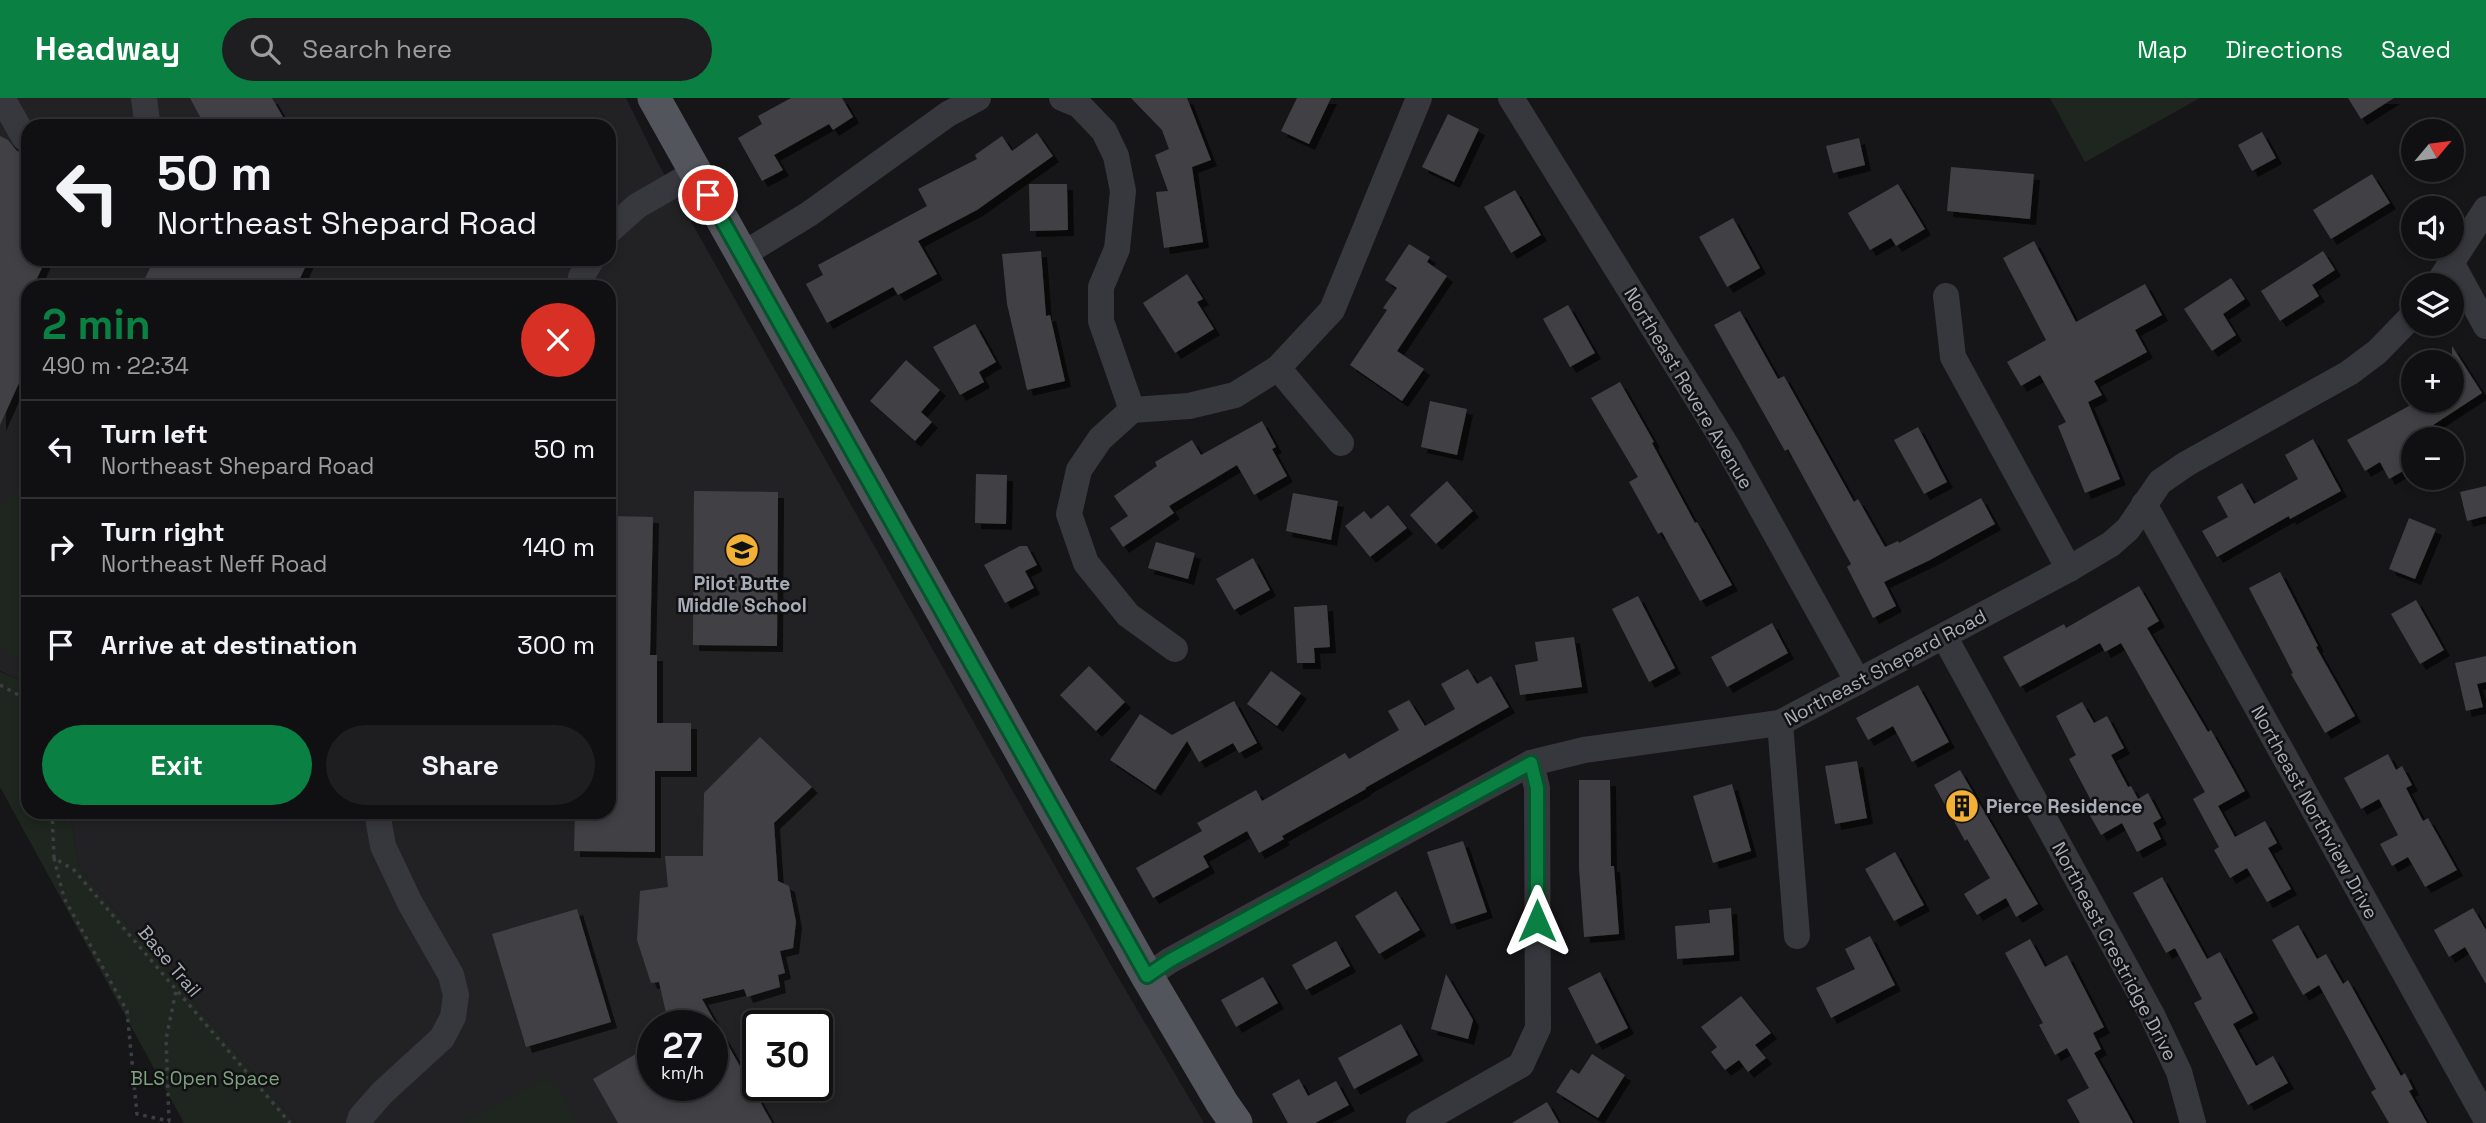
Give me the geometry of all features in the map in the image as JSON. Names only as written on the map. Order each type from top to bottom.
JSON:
[{"type":"main road","points":[[654,98],[1147,976],[1236,1123]]},
{"type":"street","points":[[2,98],[21,132]]},
{"type":"street","points":[[144,98],[147,119]]},
{"type":"street","points":[[743,255],[809,214],[948,114],[978,98]]},
{"type":"street","points":[[1062,98],[1079,105],[1104,131],[1116,156],[1123,191],[1116,249],[1101,287],[1101,321],[1132,410]]},
{"type":"street","points":[[1175,649],[1128,615],[1086,562],[1069,514],[1079,470],[1100,439],[1132,410],[1189,406],[1235,395],[1278,368],[1332,310],[1419,98]]},
{"type":"street","name":"Northeast Revere Avenue","points":[[1511,98],[1728,448],[1858,682]]},
{"type":"street","points":[[616,225],[636,206],[696,172]]},
{"type":"street","points":[[2446,273],[2486,209]]},
{"type":"street","points":[[2452,264],[2486,326]]},
{"type":"street","points":[[1946,296],[1953,357],[2069,569]]},
{"type":"street","name":"Northeast Shepard Road","points":[[1147,976],[1169,961],[1531,763],[1584,750],[1780,723],[2111,544],[2127,529],[2160,482],[2186,464],[2349,373],[2378,352],[2401,328]]},
{"type":"street","points":[[1278,368],[1341,443]]},
{"type":"street","name":"Northeast Northview Drive","points":[[2144,505],[2486,1119]]},
{"type":"street","name":"Northeast Crestridge Drive","points":[[1944,636],[2152,1015],[2179,1072],[2193,1123]]},
{"type":"street","points":[[1780,723],[1797,936]]},
{"type":"street","points":[[1419,1123],[1521,1065],[1538,1028],[1537,788],[1531,763]]},
{"type":"street","points":[[359,1123],[382,1093],[442,1038],[453,1017],[456,995],[451,975],[410,903],[383,846],[378,819]]},
{"type":"path","points":[[0,685],[21,696]]},
{"type":"path","points":[[52,819],[54,858],[64,898],[127,1011],[137,1114],[169,1121],[166,1039],[176,991]]},
{"type":"path","name":"Base Trail","points":[[54,858],[74,870],[290,1123]]},
{"type":"shaded area","name":"Pilot Butte Middle School","points":[[0,98],[626,98],[658,163],[1112,967],[1204,1123],[296,1123],[79,868],[71,819],[616,819],[616,280],[21,280],[21,680],[0,671]]},
{"type":"green space","points":[[2050,98],[2200,98],[2085,162]]},
{"type":"green space","points":[[17,491],[21,494],[21,650],[15,658],[0,647],[0,506]]},
{"type":"green space","name":"BLS Open Space","points":[[0,672],[21,680],[21,819],[71,819],[79,868],[296,1123],[184,1123],[0,787]]},
{"type":"green space","points":[[542,1080],[556,1085],[577,1123],[464,1123]]},
{"type":"building","points":[[190,98],[272,98],[284,119],[201,119]]},
{"type":"building","points":[[791,98],[842,98],[853,117],[833,130],[829,124],[774,155],[783,170],[762,181],[738,138],[762,124],[758,116]]},
{"type":"building","points":[[1131,98],[1187,98],[1211,160],[1192,167],[1203,242],[1164,248],[1156,192],[1168,191],[1155,155],[1169,149],[1162,130]]},
{"type":"building","points":[[1297,98],[1331,98],[1309,144],[1281,131]]},
{"type":"building","points":[[2348,98],[2394,98],[2361,119]]},
{"type":"building","points":[[1448,114],[1479,129],[1454,182],[1422,167]]},
{"type":"building","points":[[2262,132],[2276,158],[2252,171],[2238,145]]},
{"type":"building","points":[[1037,133],[1053,156],[977,210],[918,241],[937,274],[898,295],[893,287],[827,323],[806,284],[823,275],[818,265],[927,206],[918,189],[977,159],[975,155],[1002,136],[1012,151]]},
{"type":"building","points":[[0,136],[21,152],[21,266],[43,266],[36,280],[21,280],[21,378],[0,425]]},
{"type":"building","points":[[1859,138],[1865,165],[1833,173],[1826,146]]},
{"type":"building","points":[[1951,167],[2034,174],[2030,219],[1947,211]]},
{"type":"building","points":[[2372,174],[2390,203],[2331,239],[2313,210]]},
{"type":"building","points":[[1029,184],[1067,184],[1068,230],[1030,231]]},
{"type":"building","points":[[1898,184],[1925,229],[1896,246],[1891,238],[1870,250],[1848,213]]},
{"type":"building","points":[[1515,190],[1541,235],[1511,253],[1484,207]]},
{"type":"building","points":[[1733,218],[1760,268],[1727,287],[1699,237]]},
{"type":"building","points":[[2034,241],[2076,322],[2145,284],[2162,315],[2135,330],[2147,352],[2094,381],[2102,395],[2088,402],[2120,479],[2085,493],[2058,426],[2066,422],[2040,375],[2021,386],[2007,362],[2046,340],[2003,258]]},
{"type":"building","points":[[1409,244],[1430,257],[1427,262],[1447,276],[1397,351],[1424,369],[1402,401],[1350,365],[1387,310],[1383,308],[1397,288],[1385,280]]},
{"type":"building","points":[[1041,251],[1046,316],[1050,315],[1065,381],[1027,390],[1007,304],[1002,254]]},
{"type":"building","points":[[2323,251],[2335,270],[2312,285],[2319,296],[2280,321],[2261,291]]},
{"type":"building","points":[[151,266],[306,266],[299,280],[144,280]]},
{"type":"building","points":[[1187,274],[1203,299],[1197,302],[1214,329],[1175,353],[1143,303]]},
{"type":"building","points":[[2231,278],[2245,299],[2223,314],[2236,335],[2212,351],[2184,309]]},
{"type":"building","points":[[1568,305],[1595,353],[1570,367],[1543,319]]},
{"type":"building","points":[[1740,311],[1778,379],[1784,376],[1854,502],[1858,499],[1885,547],[1898,541],[1899,543],[1981,498],[1995,524],[1884,582],[1896,606],[1873,618],[1847,567],[1851,564],[1788,449],[1785,451],[1714,325]]},
{"type":"building","points":[[975,324],[996,362],[979,372],[984,382],[960,395],[933,347]]},
{"type":"building","points":[[906,360],[940,390],[921,412],[932,422],[915,441],[870,401]]},
{"type":"building","points":[[2464,365],[2482,393],[2464,405]]},
{"type":"building","points":[[1620,382],[1695,523],[1697,522],[1732,585],[1700,601],[1662,532],[1658,534],[1629,482],[1638,477],[1591,398]]},
{"type":"building","points":[[1430,401],[1467,409],[1457,455],[1421,447]]},
{"type":"building","points":[[2401,410],[2401,413],[2452,413],[2430,427],[2401,427],[2401,472],[2389,479],[2380,462],[2365,471],[2347,440]]},
{"type":"building","points":[[1262,421],[1276,447],[1272,449],[1287,476],[1254,495],[1237,465],[1169,506],[1174,513],[1123,547],[1110,528],[1128,516],[1114,496],[1157,466],[1155,462],[1192,440],[1201,455]]},
{"type":"building","points":[[1918,427],[1947,482],[1924,494],[1894,440]]},
{"type":"building","points":[[2313,439],[2341,491],[2290,519],[2289,516],[2217,557],[2202,531],[2228,517],[2217,497],[2242,483],[2254,504],[2298,479],[2285,455]]},
{"type":"building","points":[[976,474],[1007,475],[1006,524],[975,523]]},
{"type":"building","points":[[1447,481],[1473,511],[1436,544],[1410,515]]},
{"type":"building","points":[[2486,486],[2486,516],[2467,521],[2460,492]]},
{"type":"building","points":[[694,491],[778,492],[777,646],[693,645]]},
{"type":"building","points":[[1293,493],[1338,501],[1331,540],[1286,531]]},
{"type":"building","points":[[1388,505],[1407,528],[1370,557],[1345,526],[1364,511],[1371,519]]},
{"type":"building","points":[[616,516],[653,517],[650,655],[657,655],[657,723],[691,723],[691,771],[655,771],[655,852],[574,851],[575,819],[616,819]]},
{"type":"building","points":[[2409,518],[2436,529],[2415,579],[2389,569]]},
{"type":"building","points":[[1156,542],[1195,553],[1188,579],[1148,568]]},
{"type":"building","points":[[1020,546],[1027,546],[1037,565],[1025,571],[1034,588],[1005,603],[984,565]]},
{"type":"building","points":[[1253,558],[1270,590],[1234,610],[1216,579]]},
{"type":"building","points":[[2280,572],[2318,646],[2316,647],[2355,716],[2325,733],[2291,674],[2293,673],[2249,588]]},
{"type":"building","points":[[2139,586],[2159,621],[2147,628],[2208,732],[2211,730],[2245,791],[2218,806],[2235,837],[2265,821],[2277,843],[2268,848],[2291,889],[2267,902],[2247,868],[2230,878],[2214,850],[2219,847],[2193,799],[2205,792],[2121,643],[2105,652],[2100,643],[2020,687],[2003,657],[2064,624],[2066,628]]},
{"type":"building","points":[[1638,596],[1675,668],[1649,682],[1612,609]]},
{"type":"building","points":[[2416,600],[2444,650],[2420,664],[2391,614]]},
{"type":"building","points":[[1327,605],[1330,647],[1314,648],[1315,663],[1297,663],[1294,607]]},
{"type":"building","points":[[1772,623],[1788,653],[1727,687],[1711,657]]},
{"type":"building","points":[[1574,637],[1582,687],[1520,695],[1515,665],[1538,661],[1535,642]]},
{"type":"building","points":[[2486,656],[2486,682],[2477,684],[2483,707],[2466,711],[2455,663]]},
{"type":"building","points":[[1089,666],[1125,702],[1096,731],[1060,695]]},
{"type":"building","points":[[1468,669],[1477,684],[1491,676],[1509,707],[1282,836],[1284,839],[1259,853],[1247,831],[1203,856],[1209,867],[1153,898],[1136,868],[1202,831],[1197,823],[1256,790],[1262,801],[1345,753],[1349,759],[1399,730],[1388,711],[1409,700],[1425,726],[1455,709],[1441,684]]},
{"type":"building","points":[[1271,671],[1301,693],[1277,726],[1247,704]]},
{"type":"building","points":[[1918,685],[1949,742],[1912,762],[1893,726],[1868,740],[1856,718]]},
{"type":"building","points":[[1234,701],[1257,743],[1239,753],[1233,743],[1199,762],[1187,741],[1155,790],[1110,760],[1140,714],[1172,735]]},
{"type":"building","points":[[2082,702],[2094,723],[2107,716],[2124,748],[2111,755],[2128,787],[2131,786],[2138,799],[2148,793],[2161,818],[2153,823],[2161,839],[2137,852],[2122,823],[2101,835],[2087,810],[2094,806],[2069,759],[2076,755],[2056,716]]},
{"type":"building","points":[[760,737],[812,787],[774,823],[778,881],[789,886],[796,922],[793,948],[780,951],[785,973],[778,975],[780,987],[747,997],[744,989],[702,999],[708,1010],[665,1010],[659,982],[651,983],[637,940],[640,891],[668,887],[665,856],[703,856],[704,793]]},
{"type":"building","points":[[2388,754],[2396,770],[2402,766],[2412,785],[2406,788],[2423,821],[2428,818],[2457,870],[2425,887],[2408,857],[2392,866],[2380,844],[2398,835],[2379,799],[2361,809],[2344,778]]},
{"type":"building","points":[[1857,761],[1867,818],[1835,824],[1825,766]]},
{"type":"building","points":[[1960,770],[2038,904],[2016,917],[2006,898],[1977,915],[1964,894],[1990,878],[1967,839],[1965,841],[1934,785]]},
{"type":"building","points":[[1579,780],[1610,780],[1611,866],[1614,866],[1619,934],[1584,937],[1579,868]]},
{"type":"building","points":[[1732,784],[1751,851],[1713,863],[1693,796]]},
{"type":"building","points":[[1463,841],[1487,912],[1451,924],[1427,852]]},
{"type":"building","points":[[1895,852],[1924,905],[1894,921],[1865,869]]},
{"type":"building","points":[[2162,877],[2207,959],[2220,952],[2253,1013],[2233,1024],[2256,1066],[2273,1056],[2288,1083],[2248,1105],[2194,1003],[2202,999],[2175,948],[2166,953],[2133,893]]},
{"type":"building","points":[[1396,891],[1420,930],[1379,954],[1355,916]]},
{"type":"building","points":[[1731,908],[1734,955],[1677,959],[1675,926],[1710,923],[1709,910]]},
{"type":"building","points":[[2473,908],[2486,930],[2486,984],[2465,947],[2449,957],[2434,930]]},
{"type":"building","points":[[577,909],[611,1022],[526,1047],[492,934]]},
{"type":"building","points":[[2298,925],[2317,959],[2326,954],[2343,984],[2348,980],[2401,1076],[2405,1073],[2413,1089],[2409,1091],[2427,1123],[2389,1123],[2371,1092],[2376,1089],[2319,985],[2303,995],[2272,940]]},
{"type":"building","points":[[1870,936],[1895,985],[1831,1018],[1816,988],[1855,969],[1845,949]]},
{"type":"building","points":[[2030,939],[2045,967],[2067,955],[2104,1027],[2093,1033],[2101,1049],[2094,1053],[2133,1123],[2080,1123],[2067,1100],[2089,1088],[2067,1048],[2055,1055],[2039,1025],[2043,1023],[2005,953]]},
{"type":"building","points":[[1336,941],[1350,966],[1306,990],[1292,965]]},
{"type":"building","points":[[1600,972],[1628,1028],[1596,1044],[1568,988]]},
{"type":"building","points":[[1446,974],[1473,1020],[1468,1039],[1431,1029]]},
{"type":"building","points":[[1263,977],[1278,1003],[1236,1027],[1221,1000]]},
{"type":"building","points":[[1741,996],[1771,1033],[1755,1045],[1766,1058],[1748,1072],[1739,1060],[1725,1070],[1711,1052],[1717,1047],[1701,1027]]},
{"type":"building","points":[[1401,1024],[1418,1055],[1354,1089],[1338,1058]]},
{"type":"building","points":[[728,1045],[742,1070],[742,1101],[760,1101],[772,1123],[618,1123],[593,1079],[637,1053],[637,1101],[728,1101]]},
{"type":"building","points":[[1592,1054],[1625,1075],[1598,1118],[1556,1092],[1571,1069],[1579,1074]]},
{"type":"building","points":[[1299,1079],[1308,1096],[1336,1081],[1349,1105],[1315,1123],[1288,1123],[1272,1094]]},
{"type":"building","points":[[1547,1102],[1559,1123],[1512,1123]]},
{"type":"place","name":"Pilot Butte Middle School","points":[[742,550]]},
{"type":"place","name":"Pierce Residence","points":[[1962,806]]},
{"type":"route","points":[[708,195],[1147,976],[1169,961],[1531,763],[1537,788],[1537,921]]}]
